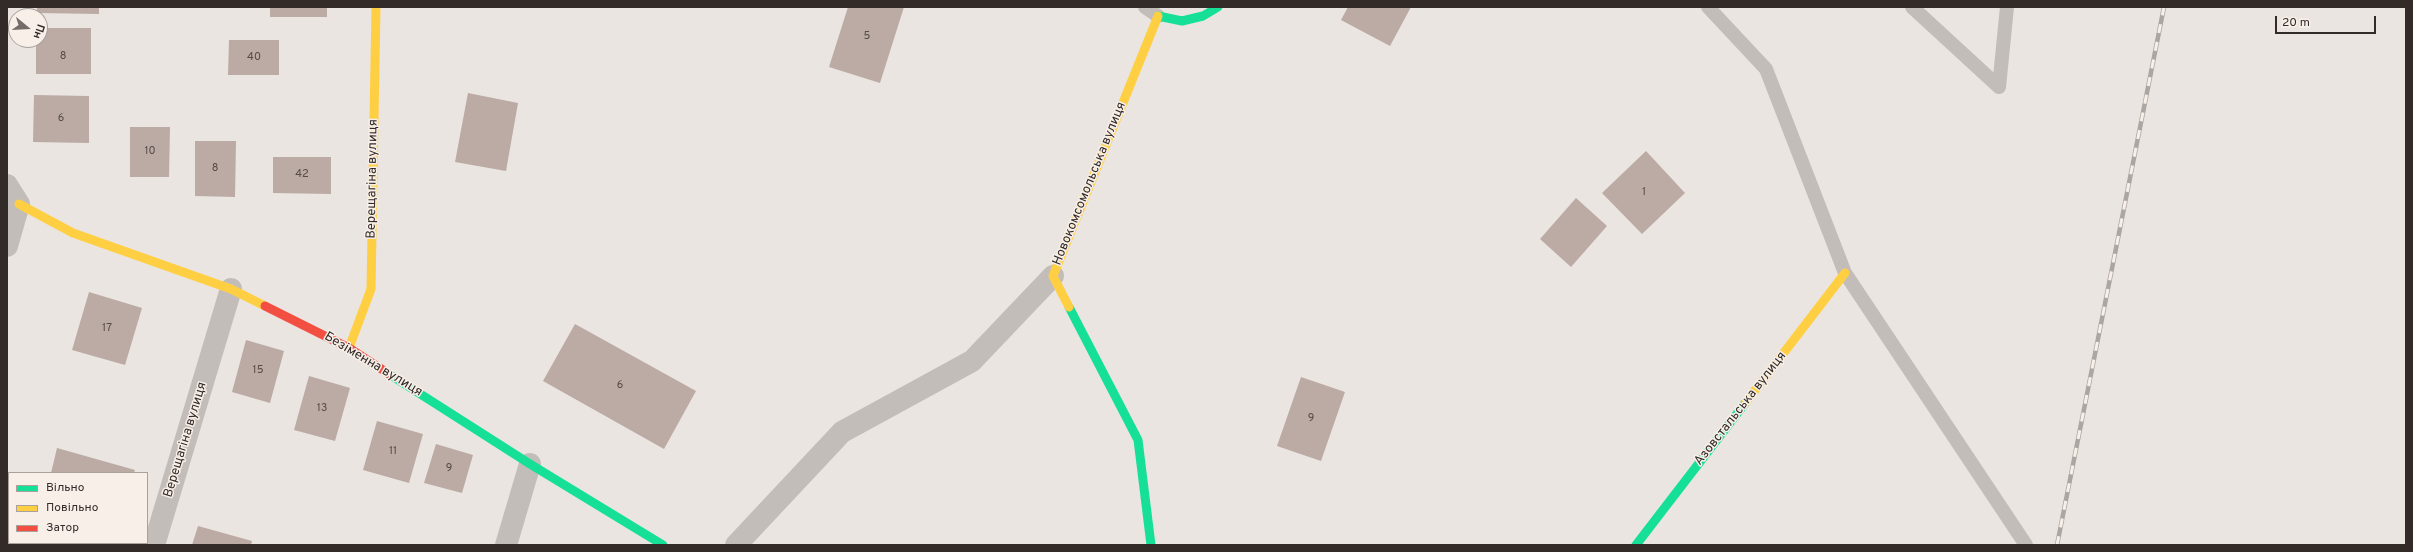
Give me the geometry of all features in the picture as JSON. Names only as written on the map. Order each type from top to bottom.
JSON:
[{"type":"street","name":"Верещагіна вулиця","points":[[349,348],[371,289],[376,7]]},
{"type":"street","points":[[1158,16],[1182,21],[1203,16],[1218,7]]},
{"type":"street","name":"Новокомсомольська вулиця","points":[[1150,545],[1138,440],[1053,276],[1158,16]]},
{"type":"street","points":[[7,185],[19,204],[7,246]]},
{"type":"street","name":"Безіменна вулиця","points":[[19,204],[73,233],[231,289],[349,348],[530,464],[663,545]]},
{"type":"street","name":"Азовстальська вулиця","points":[[1636,545],[1845,273]]},
{"type":"street","points":[[736,545],[842,432],[972,361],[1053,276]]},
{"type":"street","name":"Верещагіна вулиця","points":[[154,545],[231,289]]},
{"type":"street","points":[[506,545],[530,464]]},
{"type":"lane","points":[[1145,7],[1158,16]]},
{"type":"lane","points":[[1708,7],[1766,68],[1845,273],[2026,545]]},
{"type":"lane","points":[[1912,7],[1999,87],[2007,7]]},
{"type":"building","points":[[99,7],[99,14],[48,13],[48,8],[37,8]]},
{"type":"building","points":[[270,7],[327,7],[327,17],[270,17]]},
{"type":"building","points":[[848,7],[904,7],[880,83],[829,67]]},
{"type":"building","points":[[1348,7],[1411,7],[1390,46],[1341,20]]},
{"type":"building","points":[[48,28],[91,28],[91,74],[36,74],[36,48],[48,48]]},
{"type":"building","points":[[229,40],[279,40],[279,75],[228,75]]},
{"type":"building","points":[[468,93],[518,103],[506,171],[455,162]]},
{"type":"building","points":[[34,95],[89,96],[89,143],[33,142]]},
{"type":"building","points":[[130,127],[170,127],[169,177],[130,177]]},
{"type":"building","points":[[195,141],[236,141],[235,197],[195,196]]},
{"type":"building","points":[[1646,151],[1685,193],[1642,234],[1602,193]]},
{"type":"building","points":[[273,157],[331,157],[331,194],[273,193]]},
{"type":"building","points":[[1576,198],[1607,226],[1571,267],[1540,239]]},
{"type":"building","points":[[89,292],[142,308],[125,365],[72,350]]},
{"type":"building","points":[[575,324],[696,391],[664,449],[543,381]]},
{"type":"building","points":[[246,340],[284,351],[270,403],[232,392]]},
{"type":"building","points":[[309,376],[350,388],[335,441],[294,430]]},
{"type":"building","points":[[1301,377],[1345,392],[1321,461],[1277,446]]},
{"type":"building","points":[[377,421],[423,434],[409,483],[363,470]]},
{"type":"building","points":[[436,444],[473,455],[462,493],[424,483]]},
{"type":"building","points":[[57,448],[135,470],[134,472],[51,472]]},
{"type":"building","points":[[198,526],[252,541],[251,545],[192,545]]},
{"type":"building","points":[[35,544],[90,544],[89,545]]},
{"type":"railway","points":[[2057,545],[2164,7]]},
{"type":"traffic: fast","points":[[1158,16],[1182,21],[1203,16],[1218,7]]},
{"type":"traffic: fast","points":[[1069,307],[1138,440],[1151,545]]},
{"type":"traffic: fast","points":[[389,374],[530,464],[663,545]]},
{"type":"traffic: fast","points":[[1636,545],[1746,402]]},
{"type":"traffic: slow","points":[[349,348],[371,289],[376,7]]},
{"type":"traffic: slow","points":[[1069,307],[1053,276],[1158,16]]},
{"type":"traffic: slow","points":[[19,204],[73,233],[231,289],[265,306]]},
{"type":"traffic: slow","points":[[1746,402],[1845,273]]},
{"type":"traffic: jam","points":[[265,306],[349,348],[389,374]]}]
